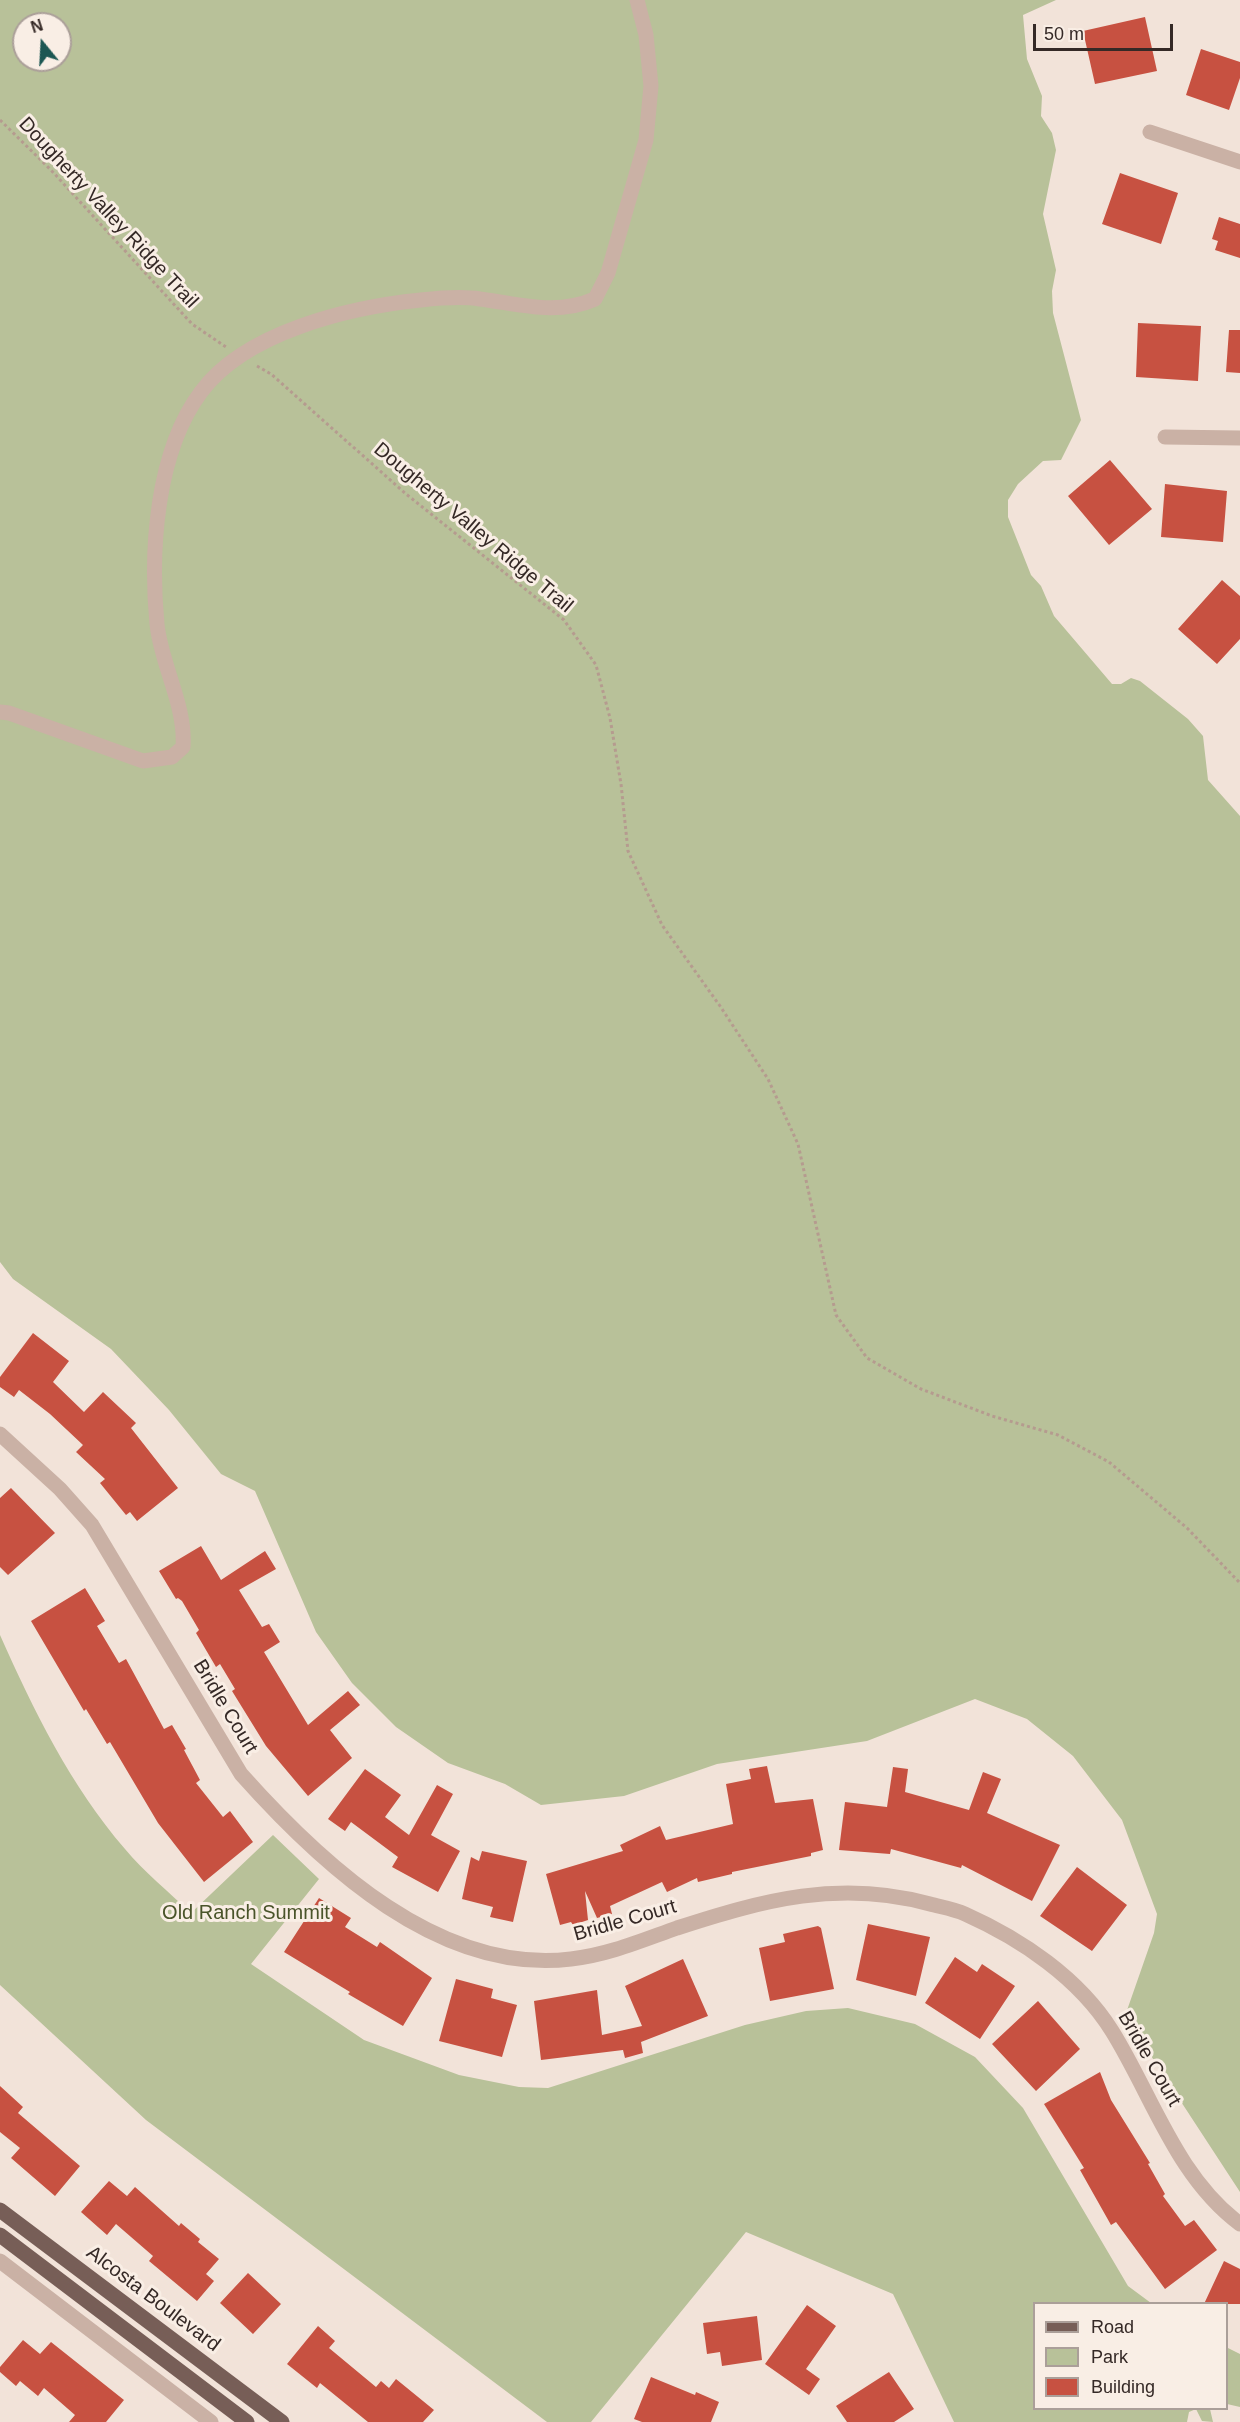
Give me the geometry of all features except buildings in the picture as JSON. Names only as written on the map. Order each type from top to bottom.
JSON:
[{"type":"main road","name":"Alcosta Boulevard","points":[[0,2210],[282,2422]]},
{"type":"main road","name":"Alcosta Boulevard","points":[[0,2235],[247,2422]]},
{"type":"street","points":[[0,712],[9,713],[143,761],[172,757],[183,747],[183,726],[160,645],[157,621],[154,570],[162,488],[180,430],[201,392],[238,356],[289,332],[359,309],[422,299],[477,298],[537,309],[564,309],[595,299],[608,273],[646,140],[651,86],[646,35],[637,0]]},
{"type":"street","points":[[1150,132],[1240,162]]},
{"type":"street","points":[[1165,437],[1240,438]]},
{"type":"street","name":"Bridle Court","points":[[0,1434],[60,1489],[92,1525],[241,1774],[271,1808],[318,1852],[354,1883],[395,1910],[429,1931],[475,1951],[501,1958],[538,1961],[571,1959],[604,1953],[720,1914],[791,1896],[870,1892],[905,1897],[963,1913],[1032,1950],[1089,2002],[1112,2030],[1190,2172],[1219,2208],[1240,2224]]},
{"type":"street","points":[[0,2261],[211,2422]]},
{"type":"path","name":"Dougherty Valley Ridge Trail","points":[[0,120],[51,170],[192,324],[238,356],[271,374],[406,494],[564,620],[596,665],[610,718],[628,851],[662,925],[720,1006],[768,1079],[798,1144],[836,1315],[867,1358],[921,1389],[992,1416],[1058,1436],[1109,1462],[1187,1528],[1240,1583]]},
{"type":"green space","points":[[0,0],[1056,0],[1023,15],[1027,59],[1042,96],[1041,116],[1052,133],[1056,150],[1043,214],[1056,270],[1052,291],[1053,313],[1081,420],[1061,460],[1043,461],[1018,484],[1008,500],[1008,517],[1031,575],[1041,586],[1054,616],[1112,684],[1121,684],[1131,678],[1140,681],[1188,719],[1203,736],[1208,780],[1240,816],[1240,2192],[1125,2016],[1154,1933],[1157,1914],[1122,1820],[1073,1756],[1027,1719],[975,1699],[867,1741],[717,1764],[624,1796],[541,1805],[505,1784],[448,1763],[396,1727],[352,1683],[316,1632],[255,1491],[221,1474],[169,1410],[111,1349],[13,1279],[0,1262]]},
{"type":"green space","name":"Old Ranch Summit","points":[[0,1635],[40,1719],[87,1799],[132,1857],[191,1913],[273,1835],[319,1879],[251,1964],[364,2040],[459,2075],[519,2087],[548,2088],[745,2025],[806,2011],[848,2008],[915,2024],[975,2057],[1023,2108],[1128,2286],[1150,2302],[1033,2302],[1033,2410],[1194,2410],[1189,2412],[1187,2422],[954,2422],[893,2294],[746,2232],[591,2422],[547,2422],[146,2120],[0,1985]]},
{"type":"green space","points":[[1228,2348],[1240,2354],[1240,2407],[1228,2404]]},
{"type":"green space","points":[[1196,2410],[1210,2410],[1213,2422],[1202,2421]]}]
